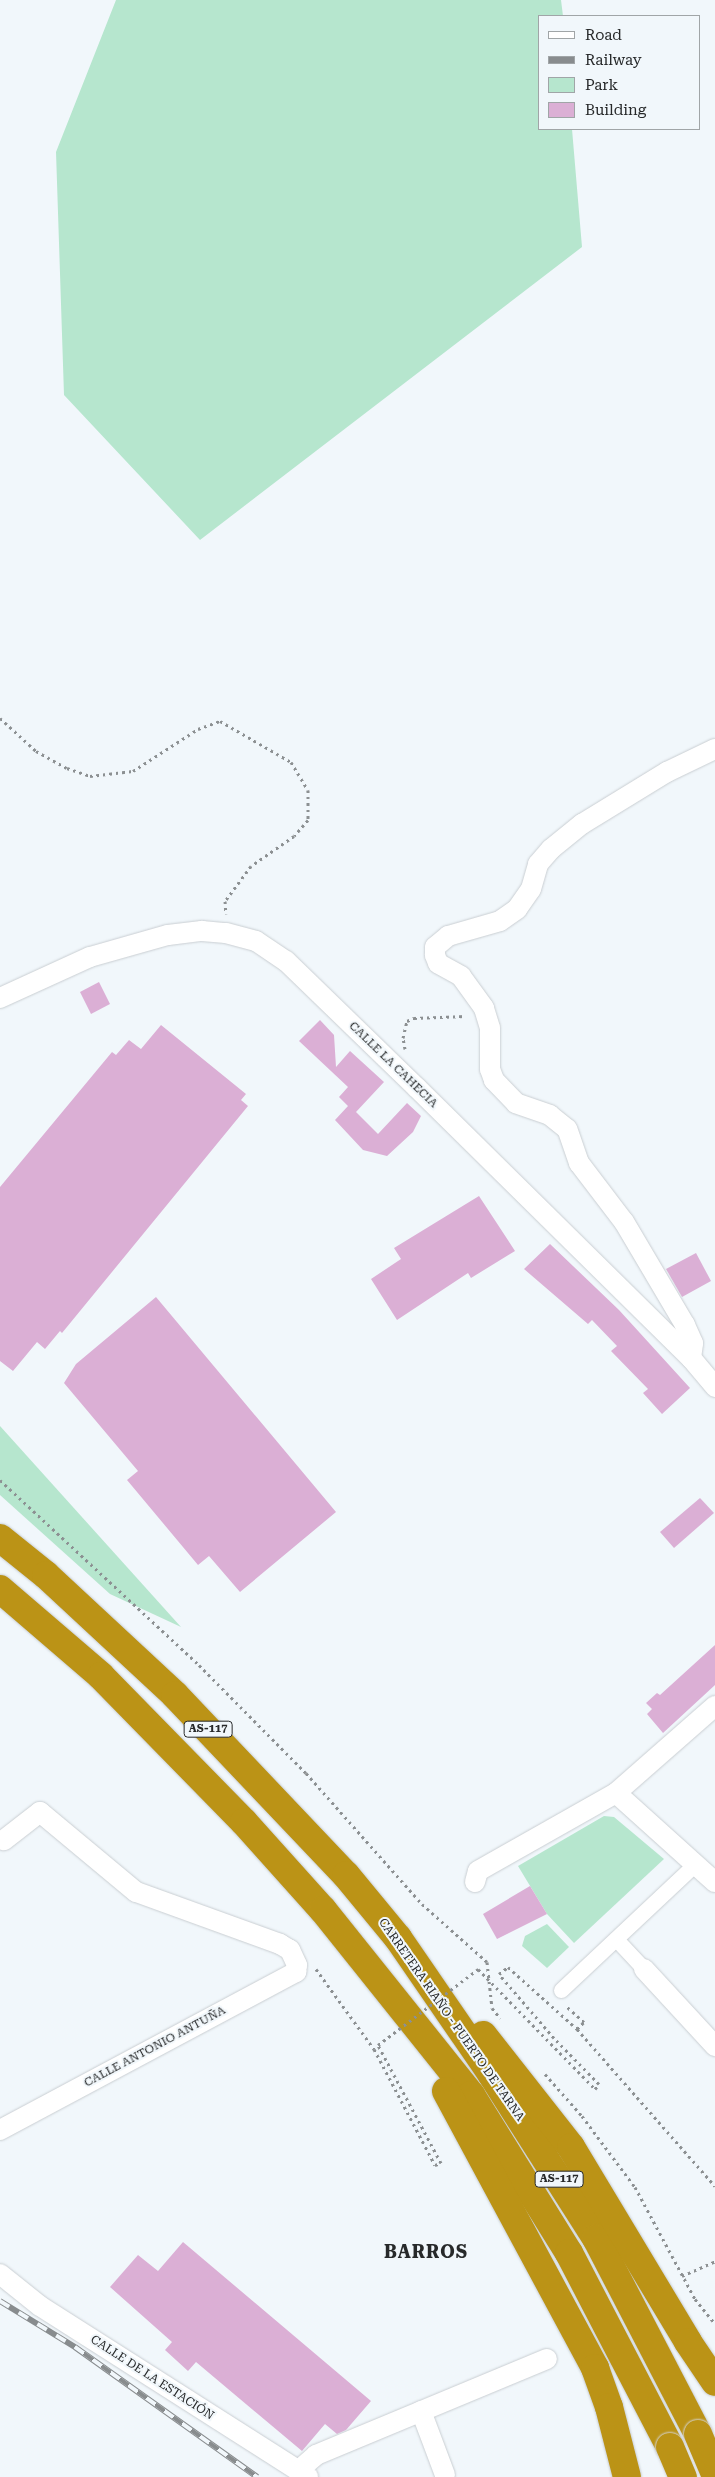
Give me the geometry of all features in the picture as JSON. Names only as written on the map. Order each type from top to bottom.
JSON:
[{"type":"highway","name":"CARRETERA RIAÑO - PUERTO DE TARNA","points":[[0,1538],[46,1575],[175,1695],[346,1875],[398,1938],[492,2075],[596,2238],[698,2434],[715,2474]]},
{"type":"highway","name":"AS-117","points":[[0,1589],[101,1676],[155,1729],[323,1910],[471,2095],[569,2253],[670,2448],[683,2477]]},
{"type":"highway","points":[[398,1938],[508,2063],[571,2147],[688,2342],[715,2382]]},
{"type":"highway","points":[[376,1976],[388,2009],[456,2105],[595,2368],[609,2407],[627,2477]]},
{"type":"street","points":[[690,1358],[694,1343],[685,1325],[624,1222],[579,1162],[567,1130],[550,1115],[516,1103],[494,1080],[490,1069],[490,1028],[484,1008],[461,976],[438,963],[435,955],[439,941],[448,936],[500,922],[517,909],[530,889],[538,864],[551,848],[582,824],[667,772],[715,749]]},
{"type":"street","name":"CALLE LA CAHECIA","points":[[0,998],[90,957],[130,944],[185,933],[226,933],[256,941],[286,961],[690,1358],[715,1387]]},
{"type":"street","points":[[475,1882],[478,1872],[616,1793],[715,1706]]},
{"type":"street","points":[[616,1793],[715,1882]]},
{"type":"street","points":[[4,1840],[40,1812],[136,1892],[280,1944],[296,1957]]},
{"type":"street","points":[[562,1996],[616,1939],[695,1864]]},
{"type":"street","points":[[616,1939],[715,2046]]},
{"type":"street","name":"CALLE ANTONIO ANTUÑA","points":[[0,2130],[296,1972],[296,1957]]},
{"type":"street","name":"CALLE DE LA ESTACIÓN","points":[[0,2274],[40,2306],[304,2474]]},
{"type":"street","points":[[304,2474],[316,2455],[547,2359]]},
{"type":"street","points":[[421,2411],[446,2475]]},
{"type":"path","points":[[0,718],[36,751],[67,768],[90,776],[132,771],[203,726],[220,721],[291,762],[308,790],[308,820],[294,836],[251,866],[225,901],[226,933]]},
{"type":"path","points":[[402,1074],[406,1062],[403,1038],[407,1021],[460,1016],[473,1020]]},
{"type":"path","points":[[296,1957],[310,1961],[374,2049],[435,2165],[441,2162],[378,2045],[478,1969],[595,2089],[599,2084],[554,2038],[499,1974],[508,1967],[577,2029],[715,2186]]},
{"type":"path","points":[[562,1996],[584,2022],[577,2029]]},
{"type":"path","points":[[682,2276],[715,2261]]},
{"type":"green space","points":[[116,0],[561,0],[563,15],[538,15],[538,130],[572,130],[582,247],[200,540],[64,395],[56,152]]},
{"type":"green space","points":[[0,1426],[181,1627],[110,1594],[0,1495]]},
{"type":"green space","points":[[604,1816],[614,1817],[664,1859],[574,1943],[547,1914],[518,1866]]},
{"type":"green space","points":[[547,1924],[569,1947],[547,1968],[522,1946],[525,1936]]},
{"type":"building","points":[[99,982],[110,1004],[91,1014],[80,992]]},
{"type":"building","points":[[320,1020],[334,1035],[336,1067],[350,1051],[384,1082],[356,1112],[378,1134],[407,1103],[421,1116],[413,1132],[387,1156],[363,1150],[335,1120],[348,1106],[339,1097],[348,1087],[299,1041]]},
{"type":"building","points":[[161,1025],[246,1094],[241,1100],[248,1106],[62,1333],[60,1331],[45,1349],[37,1342],[13,1371],[0,1361],[0,1187],[112,1052],[116,1055],[129,1040],[141,1049]]},
{"type":"building","points":[[479,1196],[515,1251],[471,1278],[468,1273],[397,1320],[371,1279],[401,1259],[394,1248]]},
{"type":"building","points":[[550,1244],[619,1310],[690,1388],[662,1414],[643,1393],[648,1389],[611,1351],[617,1346],[592,1320],[588,1324],[524,1269]]},
{"type":"building","points":[[696,1253],[711,1281],[682,1297],[666,1269]]},
{"type":"building","points":[[156,1297],[336,1512],[240,1592],[209,1556],[198,1565],[127,1480],[138,1471],[64,1383],[76,1364]]},
{"type":"building","points":[[700,1498],[714,1513],[674,1548],[660,1532]]},
{"type":"building","points":[[715,1645],[715,1685],[663,1733],[647,1714],[652,1709],[646,1703],[657,1693],[660,1695]]},
{"type":"building","points":[[530,1886],[547,1914],[497,1939],[483,1914]]},
{"type":"building","points":[[183,2242],[371,2401],[346,2430],[337,2434],[325,2424],[302,2451],[196,2362],[188,2371],[165,2350],[172,2342],[110,2287],[138,2255],[158,2271]]},
{"type":"railway","points":[[0,2301],[75,2347],[257,2477]]},
{"type":"district","name":"BARROS","points":[[426,2252]]}]
